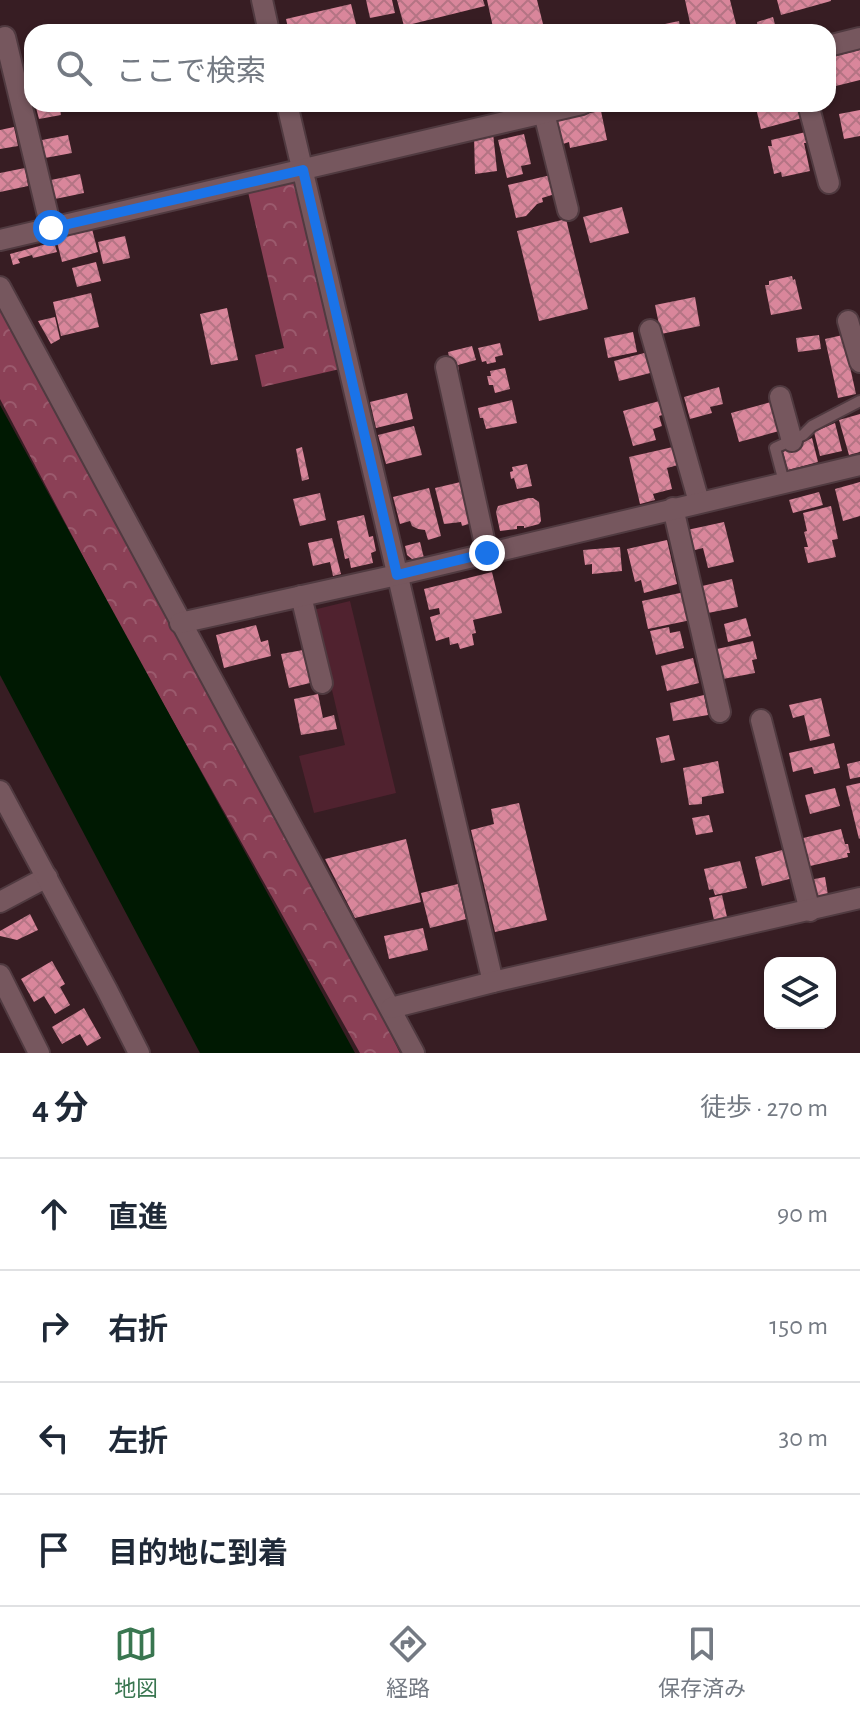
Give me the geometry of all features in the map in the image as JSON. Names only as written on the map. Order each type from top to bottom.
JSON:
[{"type":"street","points":[[262,0],[267,24]]},
{"type":"street","points":[[5,37],[9,89],[51,228]]},
{"type":"street","points":[[836,44],[860,38]]},
{"type":"street","points":[[289,112],[493,982]]},
{"type":"street","points":[[0,240],[548,112]]},
{"type":"street","points":[[810,112],[829,183]]},
{"type":"street","points":[[544,113],[568,210]]},
{"type":"street","points":[[0,287],[414,1053]]},
{"type":"street","points":[[848,321],[860,362]]},
{"type":"street","points":[[650,330],[699,502]]},
{"type":"street","points":[[446,367],[487,553]]},
{"type":"street","points":[[780,397],[792,441]]},
{"type":"street","points":[[180,623],[860,465]]},
{"type":"street","points":[[673,508],[720,712]]},
{"type":"street","points":[[301,596],[322,683]]},
{"type":"street","points":[[761,720],[810,911]]},
{"type":"street","points":[[0,791],[139,1053]]},
{"type":"street","points":[[0,902],[47,877]]},
{"type":"street","points":[[391,1008],[860,898]]},
{"type":"street","points":[[0,975],[5,998],[39,1053]]},
{"type":"lane","points":[[784,482],[775,448],[860,401]]},
{"type":"shaded area","points":[[0,405],[355,1053],[200,1053],[0,675]]},
{"type":"shaded area","points":[[350,601],[396,793],[314,813],[299,756],[345,745],[313,610]]},
{"type":"green space","points":[[297,181],[340,369],[262,387],[255,355],[284,348],[248,192]]},
{"type":"green space","points":[[0,310],[367,986],[400,1053],[360,1053],[124,634],[0,399]]},
{"type":"building","points":[[366,0],[392,0],[395,13],[370,18]]},
{"type":"building","points":[[397,0],[483,0],[485,6],[412,24],[403,24]]},
{"type":"building","points":[[487,0],[537,0],[543,24],[492,24]]},
{"type":"building","points":[[685,0],[730,0],[736,24],[690,24]]},
{"type":"building","points":[[777,0],[831,0],[831,1],[781,15]]},
{"type":"building","points":[[351,4],[356,24],[287,24],[286,19]]},
{"type":"building","points":[[773,17],[775,24],[757,24]]},
{"type":"building","points":[[860,50],[860,80],[836,86],[836,56]]},
{"type":"building","points":[[860,110],[860,136],[844,139],[839,114]]},
{"type":"building","points":[[37,112],[60,112],[61,115],[39,119]]},
{"type":"building","points":[[601,112],[607,140],[570,148],[569,142],[560,145],[554,117]]},
{"type":"building","points":[[757,112],[800,112],[802,118],[761,129]]},
{"type":"building","points":[[14,127],[18,146],[0,149],[0,130]]},
{"type":"building","points":[[806,132],[808,143],[804,143],[810,171],[782,177],[781,172],[774,174],[768,146],[772,146],[771,140]]},
{"type":"building","points":[[493,133],[497,171],[475,174],[474,135]]},
{"type":"building","points":[[524,134],[531,164],[521,166],[523,174],[507,178],[498,140]]},
{"type":"building","points":[[68,135],[72,153],[45,158],[42,140]]},
{"type":"building","points":[[25,168],[28,186],[0,192],[0,173]]},
{"type":"building","points":[[80,174],[84,193],[55,199],[51,180]]},
{"type":"building","points":[[551,175],[555,194],[542,198],[543,202],[526,216],[516,218],[508,185]]},
{"type":"building","points":[[622,207],[629,233],[590,243],[583,217]]},
{"type":"building","points":[[566,219],[588,309],[539,321],[517,231]]},
{"type":"building","points":[[92,229],[98,252],[62,262],[56,238]]},
{"type":"building","points":[[125,236],[130,258],[103,264],[98,242]]},
{"type":"building","points":[[54,242],[57,252],[18,259],[20,263],[13,265],[10,254]]},
{"type":"building","points":[[96,262],[101,281],[77,287],[72,268]]},
{"type":"building","points":[[792,276],[802,309],[771,315],[765,285],[769,285],[769,281]]},
{"type":"building","points":[[91,293],[99,327],[61,336],[53,302]]},
{"type":"building","points":[[695,297],[700,326],[661,334],[655,305]]},
{"type":"building","points":[[227,308],[238,360],[211,365],[200,314]]},
{"type":"building","points":[[55,317],[60,339],[51,344],[38,321]]},
{"type":"building","points":[[633,332],[637,352],[608,358],[604,338]]},
{"type":"building","points":[[819,335],[821,349],[798,352],[796,338]]},
{"type":"building","points":[[843,335],[856,394],[838,398],[825,339]]},
{"type":"building","points":[[500,343],[503,355],[495,357],[496,362],[482,362],[478,348]]},
{"type":"building","points":[[472,346],[476,360],[458,365],[459,372],[453,374],[448,352]]},
{"type":"building","points":[[648,352],[654,372],[619,381],[614,361]]},
{"type":"building","points":[[505,368],[510,389],[495,393],[487,376],[491,376],[490,371]]},
{"type":"building","points":[[719,387],[723,404],[710,407],[712,413],[690,419],[684,397]]},
{"type":"building","points":[[407,393],[413,419],[376,428],[370,402]]},
{"type":"building","points":[[512,400],[517,423],[486,429],[478,408]]},
{"type":"building","points":[[663,400],[666,414],[659,416],[662,426],[653,429],[656,440],[633,446],[623,411]]},
{"type":"building","points":[[771,402],[779,431],[739,442],[731,413]]},
{"type":"building","points":[[860,414],[860,452],[849,455],[839,420]]},
{"type":"building","points":[[835,423],[842,451],[820,456],[814,432]]},
{"type":"building","points":[[414,426],[422,455],[386,464],[378,435]]},
{"type":"building","points":[[812,438],[818,462],[788,470],[783,452]]},
{"type":"building","points":[[302,447],[309,479],[302,481],[296,449]]},
{"type":"building","points":[[673,447],[678,465],[667,468],[672,489],[653,494],[655,500],[640,504],[629,457]]},
{"type":"building","points":[[527,464],[532,486],[517,489],[514,478],[511,479],[512,467]]},
{"type":"building","points":[[465,481],[472,523],[462,526],[461,522],[444,524],[435,488]]},
{"type":"building","points":[[860,482],[860,516],[843,521],[835,489]]},
{"type":"building","points":[[429,488],[441,536],[428,540],[425,530],[412,526],[410,521],[400,524],[393,497]]},
{"type":"building","points":[[819,492],[823,505],[793,513],[789,500]]},
{"type":"building","points":[[320,493],[326,520],[300,526],[293,499]]},
{"type":"building","points":[[529,498],[539,502],[539,524],[500,531],[496,512],[498,506]]},
{"type":"building","points":[[831,506],[838,539],[832,540],[836,557],[808,563],[803,513]]},
{"type":"building","points":[[364,515],[376,551],[371,553],[373,563],[351,568],[349,558],[345,559],[337,521]]},
{"type":"building","points":[[724,522],[734,562],[708,568],[703,548],[691,551],[687,530]]},
{"type":"building","points":[[332,538],[341,574],[333,576],[330,562],[313,566],[308,543]]},
{"type":"building","points":[[667,540],[677,584],[644,593],[641,580],[635,582],[627,549]]},
{"type":"building","points":[[420,542],[424,558],[412,559],[407,555],[405,546]]},
{"type":"building","points":[[620,547],[622,571],[592,574],[592,564],[585,565],[583,550]]},
{"type":"building","points":[[492,572],[502,613],[473,620],[476,633],[472,634],[474,645],[460,649],[458,643],[450,645],[449,637],[436,641],[430,617],[440,614],[439,608],[429,610],[424,589]]},
{"type":"building","points":[[732,579],[738,607],[703,614],[698,587]]},
{"type":"building","points":[[685,592],[691,620],[648,629],[642,601]]},
{"type":"building","points":[[746,618],[751,636],[728,642],[724,624]]},
{"type":"building","points":[[256,625],[261,642],[268,640],[271,656],[224,668],[216,635]]},
{"type":"building","points":[[669,627],[670,633],[680,631],[684,648],[656,655],[650,631]]},
{"type":"building","points":[[753,641],[757,659],[752,660],[755,673],[723,679],[717,649]]},
{"type":"building","points":[[303,650],[310,683],[289,688],[281,654]]},
{"type":"building","points":[[693,658],[699,683],[667,691],[661,666]]},
{"type":"building","points":[[318,694],[323,718],[334,715],[337,729],[301,735],[294,699]]},
{"type":"building","points":[[704,695],[708,715],[673,721],[670,703]]},
{"type":"building","points":[[821,698],[830,736],[810,741],[804,715],[793,718],[789,705]]},
{"type":"building","points":[[669,735],[675,760],[661,763],[656,738]]},
{"type":"building","points":[[834,743],[840,768],[814,774],[812,767],[793,772],[789,753]]},
{"type":"building","points":[[718,761],[724,793],[702,797],[702,804],[689,805],[683,768]]},
{"type":"building","points":[[860,761],[860,777],[850,779],[847,764]]},
{"type":"building","points":[[860,783],[860,838],[859,839],[846,786]]},
{"type":"building","points":[[835,788],[840,806],[810,814],[805,795]]},
{"type":"building","points":[[519,803],[547,920],[495,932],[471,830],[494,824],[491,809]]},
{"type":"building","points":[[709,815],[713,832],[696,835],[692,818]]},
{"type":"building","points":[[841,829],[845,844],[848,844],[848,857],[806,867],[799,839]]},
{"type":"building","points":[[406,839],[421,902],[355,918],[325,859]]},
{"type":"building","points":[[786,849],[793,878],[762,886],[755,857]]},
{"type":"building","points":[[740,861],[747,888],[715,895],[713,889],[709,890],[704,869]]},
{"type":"building","points":[[825,877],[828,895],[812,898],[809,880]]},
{"type":"building","points":[[458,884],[466,919],[430,928],[421,893]]},
{"type":"building","points":[[722,895],[727,917],[714,920],[709,898]]},
{"type":"building","points":[[30,914],[38,930],[17,940],[0,936],[0,931]]},
{"type":"building","points":[[423,928],[428,950],[389,959],[384,936]]},
{"type":"building","points":[[52,961],[65,984],[60,987],[70,1005],[55,1014],[44,996],[34,1002],[21,979]]},
{"type":"building","points":[[84,1008],[101,1038],[87,1046],[80,1034],[62,1044],[52,1027]]},
{"type":"route","points":[[51,228],[303,170],[397,575],[487,553]]}]
